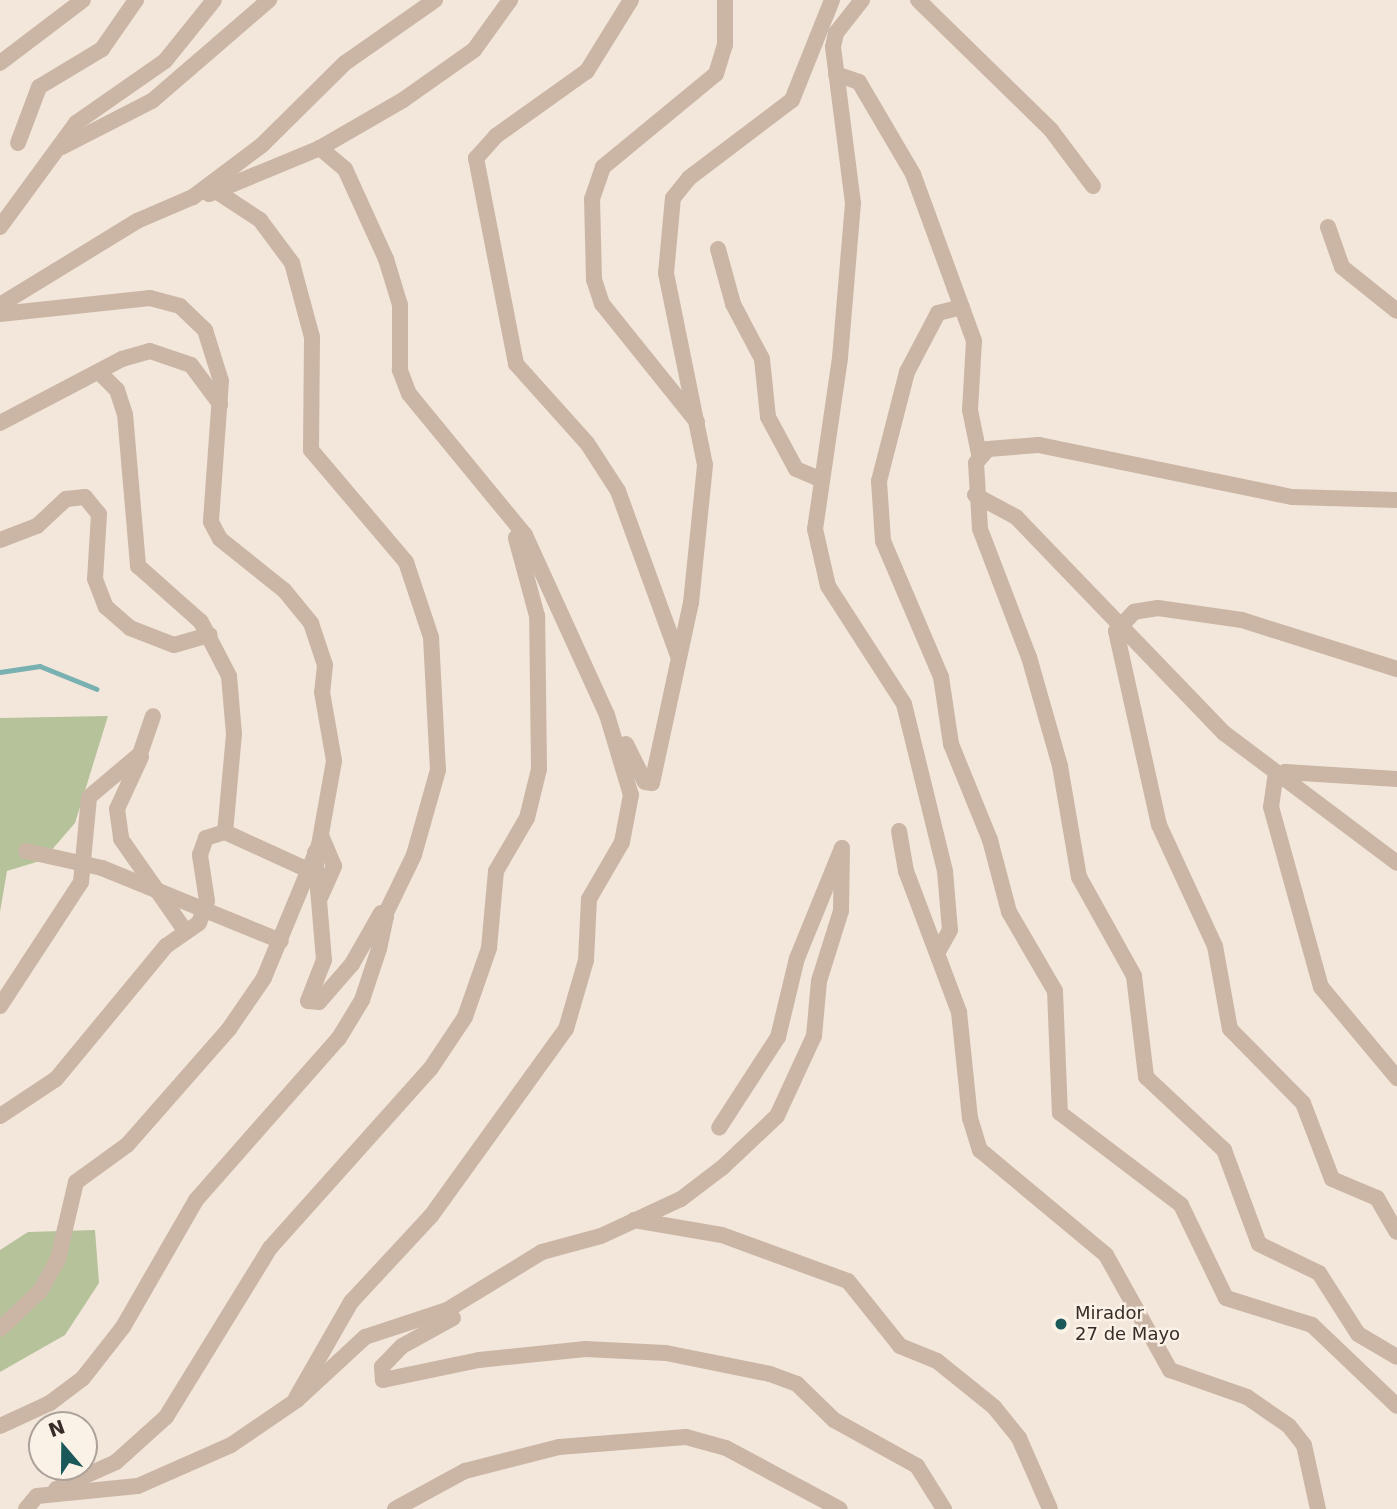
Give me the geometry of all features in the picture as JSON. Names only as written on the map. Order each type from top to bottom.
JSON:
[{"type":"street","points":[[0,63],[83,0]]},
{"type":"street","points":[[18,143],[39,87],[102,48],[136,0]]},
{"type":"street","points":[[0,227],[88,113],[131,90],[165,61],[214,0]]},
{"type":"street","points":[[62,147],[152,101],[269,0]]},
{"type":"street","points":[[193,197],[262,145],[345,63],[435,0]]},
{"type":"street","points":[[0,305],[137,221],[320,148],[474,50],[510,0]]},
{"type":"street","points":[[631,0],[587,71],[496,136],[476,158],[516,364],[587,443],[618,491],[678,656]]},
{"type":"street","points":[[699,423],[602,304],[594,280],[592,199],[603,167],[716,75],[724,45],[725,0]]},
{"type":"street","points":[[612,729],[645,782],[652,783],[691,603],[705,465],[699,423],[666,273],[673,198],[689,178],[792,100],[832,0]]},
{"type":"street","points":[[862,0],[836,33],[836,74],[853,203],[840,358],[820,479],[815,529],[828,586],[897,685],[926,780],[950,912],[950,930],[939,950]]},
{"type":"street","points":[[918,0],[1051,130],[1093,186]]},
{"type":"street","points":[[836,74],[859,82],[913,174],[974,341],[970,410],[979,454],[975,495],[980,529],[1060,766],[1079,877],[1134,976],[1146,1077],[1224,1150],[1259,1244],[1319,1273],[1353,1328],[1397,1357]]},
{"type":"street","points":[[297,1400],[351,1302],[387,1269],[447,1195],[566,1029],[586,960],[589,899],[630,814],[631,795],[612,729],[542,570],[508,513],[409,394],[400,370],[400,305],[389,268],[350,178],[320,148]]},
{"type":"street","points":[[0,1426],[70,1389],[123,1327],[196,1200],[339,1038],[374,972],[385,915],[414,855],[438,770],[431,637],[406,562],[311,450],[312,337],[292,263],[269,229],[216,191]]},
{"type":"street","points":[[1328,227],[1342,267],[1397,311]]},
{"type":"street","points":[[718,249],[733,304],[762,359],[768,417],[796,469],[820,479]]},
{"type":"street","points":[[0,314],[111,300],[168,300],[193,316],[212,342],[220,404],[211,522],[220,540],[293,600],[321,646],[334,761],[321,836],[306,869],[281,940],[229,1029],[127,1145],[76,1182],[58,1259],[40,1291],[0,1329]]},
{"type":"street","points":[[962,307],[938,313],[907,372],[879,481],[883,541],[940,677],[951,744],[990,840],[1009,912],[1055,991],[1060,1113],[1181,1205],[1226,1298],[1312,1325],[1397,1406]]},
{"type":"street","points":[[0,423],[139,352],[166,353],[191,365],[220,404]]},
{"type":"street","points":[[100,373],[122,402],[138,566],[210,635],[229,676],[234,734],[225,832]]},
{"type":"street","points":[[979,454],[1038,445],[1300,498],[1397,500]]},
{"type":"street","points":[[975,495],[1016,517],[1118,627],[1224,733],[1397,863]]},
{"type":"street","points":[[0,540],[37,526],[66,499],[85,498],[100,514],[95,579],[106,607],[130,628],[174,645],[210,635]]},
{"type":"street","points":[[26,1509],[37,1496],[116,1462],[166,1417],[206,1362],[270,1248],[431,1068],[465,1017],[488,948],[496,871],[527,818],[539,769],[535,606],[508,513]]},
{"type":"street","points":[[1118,627],[1134,612],[1170,609],[1242,620],[1397,668]]},
{"type":"street","points":[[1118,627],[1159,825],[1215,946],[1230,1029],[1303,1103],[1332,1179],[1377,1199],[1397,1232]]},
{"type":"street","points":[[153,716],[117,809],[118,827],[126,852],[161,892],[184,929]]},
{"type":"street","points":[[0,1006],[75,893],[83,864],[89,797],[140,754]]},
{"type":"street","points":[[1278,775],[1397,779]]},
{"type":"street","points":[[1278,775],[1271,791],[1272,823],[1321,988],[1397,1078]]},
{"type":"street","points":[[899,831],[911,886],[939,950],[963,1029],[970,1118],[980,1150],[1106,1255],[1170,1370],[1247,1396],[1289,1426],[1304,1445],[1318,1509]]},
{"type":"street","points":[[225,832],[306,869]]},
{"type":"street","points":[[0,1115],[56,1079],[184,929],[199,923],[205,909],[202,844],[225,832]]},
{"type":"street","points":[[320,898],[334,866],[321,836]]},
{"type":"street","points":[[37,1496],[150,1481],[246,1437],[297,1400],[365,1337],[447,1310],[561,1246],[634,1220],[681,1199],[723,1167],[787,1101],[814,1036],[820,981],[838,930],[842,848],[797,958],[778,1037],[719,1128]]},
{"type":"street","points":[[26,851],[83,864],[281,940]]},
{"type":"street","points":[[315,852],[324,960],[308,995],[313,1004],[352,964],[376,915],[385,915]]},
{"type":"street","points":[[634,1220],[722,1235],[848,1281],[900,1346],[948,1368],[994,1407],[1019,1438],[1050,1509]]},
{"type":"street","points":[[561,1246],[402,1346],[382,1367],[383,1380],[479,1360],[585,1349],[666,1353],[770,1374],[797,1384],[834,1420],[917,1466],[944,1509]]},
{"type":"street","points":[[395,1509],[465,1471],[559,1447],[687,1437],[737,1454],[840,1509]]},
{"type":"green space","points":[[108,716],[75,823],[43,860],[7,871],[0,912],[0,718]]},
{"type":"green space","points":[[95,1230],[99,1283],[65,1335],[0,1372],[0,1250],[28,1232]]},
{"type":"waterway","points":[[0,672],[40,666],[97,689]]},
{"type":"place","name":"Mirador 27 de Mayo","points":[[1061,1324]]}]
